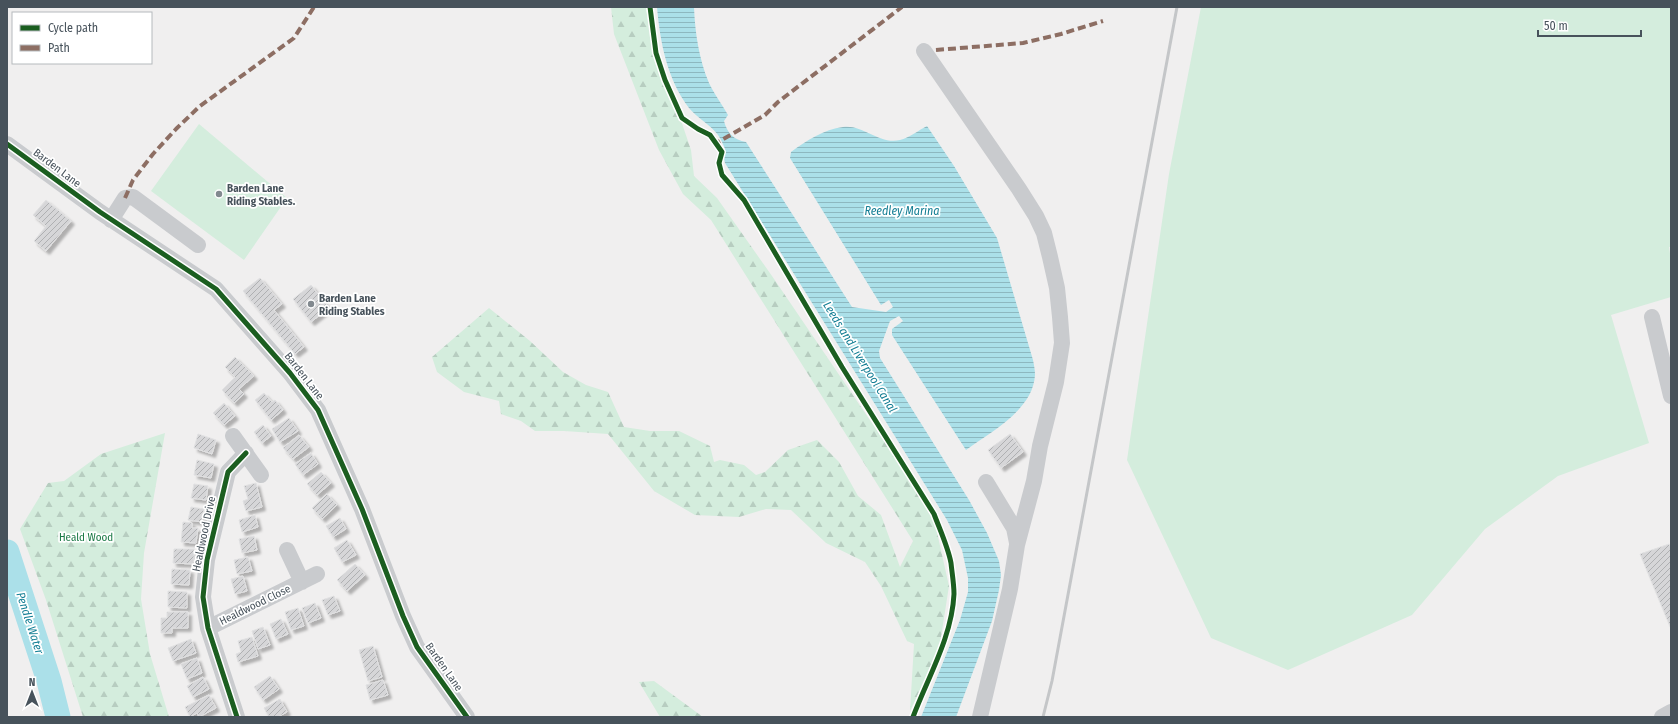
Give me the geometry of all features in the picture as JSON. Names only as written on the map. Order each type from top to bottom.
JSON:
[{"type":"street","points":[[924,51],[1020,189],[1036,216],[1044,233],[1056,288],[1062,343],[1056,382],[1040,446],[1034,481],[1017,545],[1010,589],[980,717]]},
{"type":"street","name":"Barden Lane","points":[[7,144],[111,220],[216,289],[290,373],[318,410],[362,509],[416,647],[467,717]]},
{"type":"street","points":[[111,220],[125,198],[133,197],[198,245]]},
{"type":"street","points":[[1652,317],[1671,396]]},
{"type":"street","points":[[233,436],[261,474]]},
{"type":"street","name":"Healdwood Drive","points":[[237,717],[208,628],[203,597],[208,560],[228,472],[246,454]]},
{"type":"street","points":[[986,482],[1014,528],[1017,545]]},
{"type":"street","name":"Healdwood Close","points":[[287,550],[302,582]]},
{"type":"street","name":"Healdwood Close","points":[[208,628],[317,574]]},
{"type":"street","points":[[1662,717],[1671,712]]},
{"type":"green space","points":[[611,7],[646,7],[649,26],[691,150],[694,176],[717,198],[772,276],[916,488],[934,519],[949,586],[939,650],[910,711],[914,644],[907,641],[881,586],[865,562],[826,543],[791,510],[766,509],[739,517],[695,515],[654,491],[608,434],[535,431],[521,421],[501,414],[499,401],[464,392],[437,372],[432,357],[489,308],[530,341],[563,372],[586,385],[608,392],[624,427],[650,431],[679,431],[710,446],[714,462],[720,460],[744,465],[756,475],[765,472],[788,450],[817,440],[839,462],[858,496],[881,515],[900,567],[913,541],[711,220],[683,194],[659,150],[614,34]]},
{"type":"green space","points":[[1201,7],[1671,7],[1671,247],[1669,247],[1671,260],[1671,297],[1611,315],[1649,443],[1558,476],[1485,529],[1412,615],[1288,670],[1211,638],[1127,460],[1169,174]]},
{"type":"green space","name":"Barden Lane Riding Stables.","points":[[199,124],[287,198],[244,260],[151,191]]},
{"type":"green space","name":"Heald Wood","points":[[165,433],[144,553],[141,599],[150,654],[169,717],[83,717],[46,600],[20,529],[48,483],[64,481],[101,454]]},
{"type":"green space","points":[[654,681],[703,717],[660,717],[639,682]]},
{"type":"water","name":"Reedley Marina","points":[[657,7],[694,7],[695,26],[700,55],[711,87],[728,115],[724,121],[727,129],[735,138],[746,142],[852,307],[886,312],[893,307],[889,300],[881,305],[790,158],[791,152],[822,133],[836,128],[850,127],[857,128],[885,140],[892,141],[907,138],[927,126],[954,166],[997,238],[1033,360],[1035,373],[1032,388],[1027,399],[1009,419],[966,450],[892,335],[892,329],[903,321],[899,316],[890,321],[879,351],[880,358],[969,500],[987,533],[999,561],[1001,575],[992,621],[956,717],[921,717],[960,620],[968,592],[968,578],[962,550],[947,520],[725,163],[723,154],[725,149],[719,137],[712,128],[692,112],[681,97],[666,60],[660,33]]},
{"type":"building","points":[[46,200],[71,221],[46,251],[34,241],[46,226],[33,215]]},
{"type":"building","points":[[260,278],[282,304],[274,310],[304,347],[295,354],[243,291]]},
{"type":"building","name":"Barden Lane Riding Stables","points":[[311,285],[329,308],[311,322],[293,299]]},
{"type":"building","points":[[235,357],[254,376],[239,389],[244,394],[234,403],[222,390],[235,377],[225,367]]},
{"type":"building","points":[[264,393],[272,402],[275,400],[283,410],[271,420],[255,400]]},
{"type":"building","points":[[224,403],[235,416],[224,425],[213,413]]},
{"type":"building","points":[[289,418],[298,431],[280,442],[272,429]]},
{"type":"building","points":[[263,425],[271,436],[262,443],[254,432]]},
{"type":"building","points":[[198,434],[216,440],[212,454],[194,448]]},
{"type":"building","points":[[1010,434],[1023,452],[1001,468],[988,450]]},
{"type":"building","points":[[299,435],[309,447],[293,459],[283,448]]},
{"type":"building","points":[[311,453],[318,464],[303,475],[295,464]]},
{"type":"building","points":[[197,460],[214,464],[211,478],[194,475]]},
{"type":"building","points":[[321,472],[331,483],[317,495],[307,484]]},
{"type":"building","points":[[256,483],[262,507],[246,511],[243,501],[248,499],[244,486]]},
{"type":"building","points":[[194,484],[208,486],[206,500],[191,498]]},
{"type":"building","points":[[327,494],[337,505],[322,519],[312,508]]},
{"type":"building","points":[[191,507],[204,509],[202,522],[188,520]]},
{"type":"building","points":[[255,515],[258,527],[242,532],[239,520]]},
{"type":"building","points":[[340,518],[346,529],[333,537],[326,526]]},
{"type":"building","points":[[183,522],[192,523],[192,528],[198,528],[196,543],[181,542]]},
{"type":"building","points":[[254,536],[257,550],[242,553],[239,539]]},
{"type":"building","points":[[347,540],[356,555],[342,562],[334,548]]},
{"type":"building","points":[[1669,544],[1671,548],[1671,629],[1640,554]]},
{"type":"building","points":[[174,549],[194,549],[194,564],[173,563]]},
{"type":"building","points":[[248,557],[252,571],[237,574],[234,560]]},
{"type":"building","points":[[355,564],[365,575],[347,591],[337,580]]},
{"type":"building","points":[[172,569],[190,570],[189,585],[171,584]]},
{"type":"building","points":[[243,576],[247,591],[235,594],[231,579]]},
{"type":"building","points":[[168,591],[187,592],[187,608],[168,607]]},
{"type":"building","points":[[334,596],[340,611],[328,615],[322,600]]},
{"type":"building","points":[[315,603],[321,618],[308,623],[302,608]]},
{"type":"building","points":[[298,608],[304,626],[291,630],[285,612]]},
{"type":"building","points":[[167,612],[188,612],[188,628],[172,628],[172,633],[161,633],[161,618],[167,618]]},
{"type":"building","points":[[281,619],[288,634],[276,639],[270,624]]},
{"type":"building","points":[[263,627],[270,645],[258,649],[252,631]]},
{"type":"building","points":[[252,637],[258,656],[238,662],[236,654],[241,652],[238,641]]},
{"type":"building","points":[[191,639],[196,653],[173,661],[168,648]]},
{"type":"building","points":[[373,646],[382,677],[368,681],[359,650]]},
{"type":"building","points":[[197,658],[202,673],[187,679],[181,664]]},
{"type":"building","points":[[270,676],[279,689],[263,700],[254,687]]},
{"type":"building","points":[[203,677],[209,689],[193,697],[187,686]]},
{"type":"building","points":[[383,680],[388,695],[370,700],[366,685]]},
{"type":"building","points":[[209,695],[216,708],[199,717],[197,713],[190,717],[185,707]]},
{"type":"building","points":[[280,699],[287,712],[278,717],[269,717],[264,708]]},
{"type":"waterway","name":"Pendle Water","points":[[7,552],[49,681],[58,717]]},
{"type":"railway","points":[[1043,717],[1052,681],[1177,7]]},
{"type":"marked path","points":[[125,198],[133,180],[153,154],[176,129],[200,106],[294,38],[314,7]]},
{"type":"marked path","points":[[713,145],[765,115],[778,102],[902,7]]},
{"type":"marked path","points":[[936,50],[1023,43],[1061,34],[1103,21]]},
{"type":"cycle path","points":[[650,7],[656,53],[665,80],[682,118],[710,135],[722,152],[719,163],[722,175],[744,200],[842,367],[934,514],[944,538],[951,563],[954,590],[952,610],[944,641],[913,717]]},
{"type":"cycle path","points":[[7,144],[100,212],[216,289],[290,373],[318,410],[362,509],[403,616],[417,647],[467,717]]},
{"type":"cycle path","points":[[237,717],[208,628],[203,597],[207,560],[228,472],[246,453]]},
{"type":"place","name":"Barden Lane Riding Stables.","points":[[219,194]]},
{"type":"place","name":"Barden Lane Riding Stables","points":[[311,304]]},
{"type":"water label","name":"Leeds and Liverpool Canal","points":[[860,357]]}]
